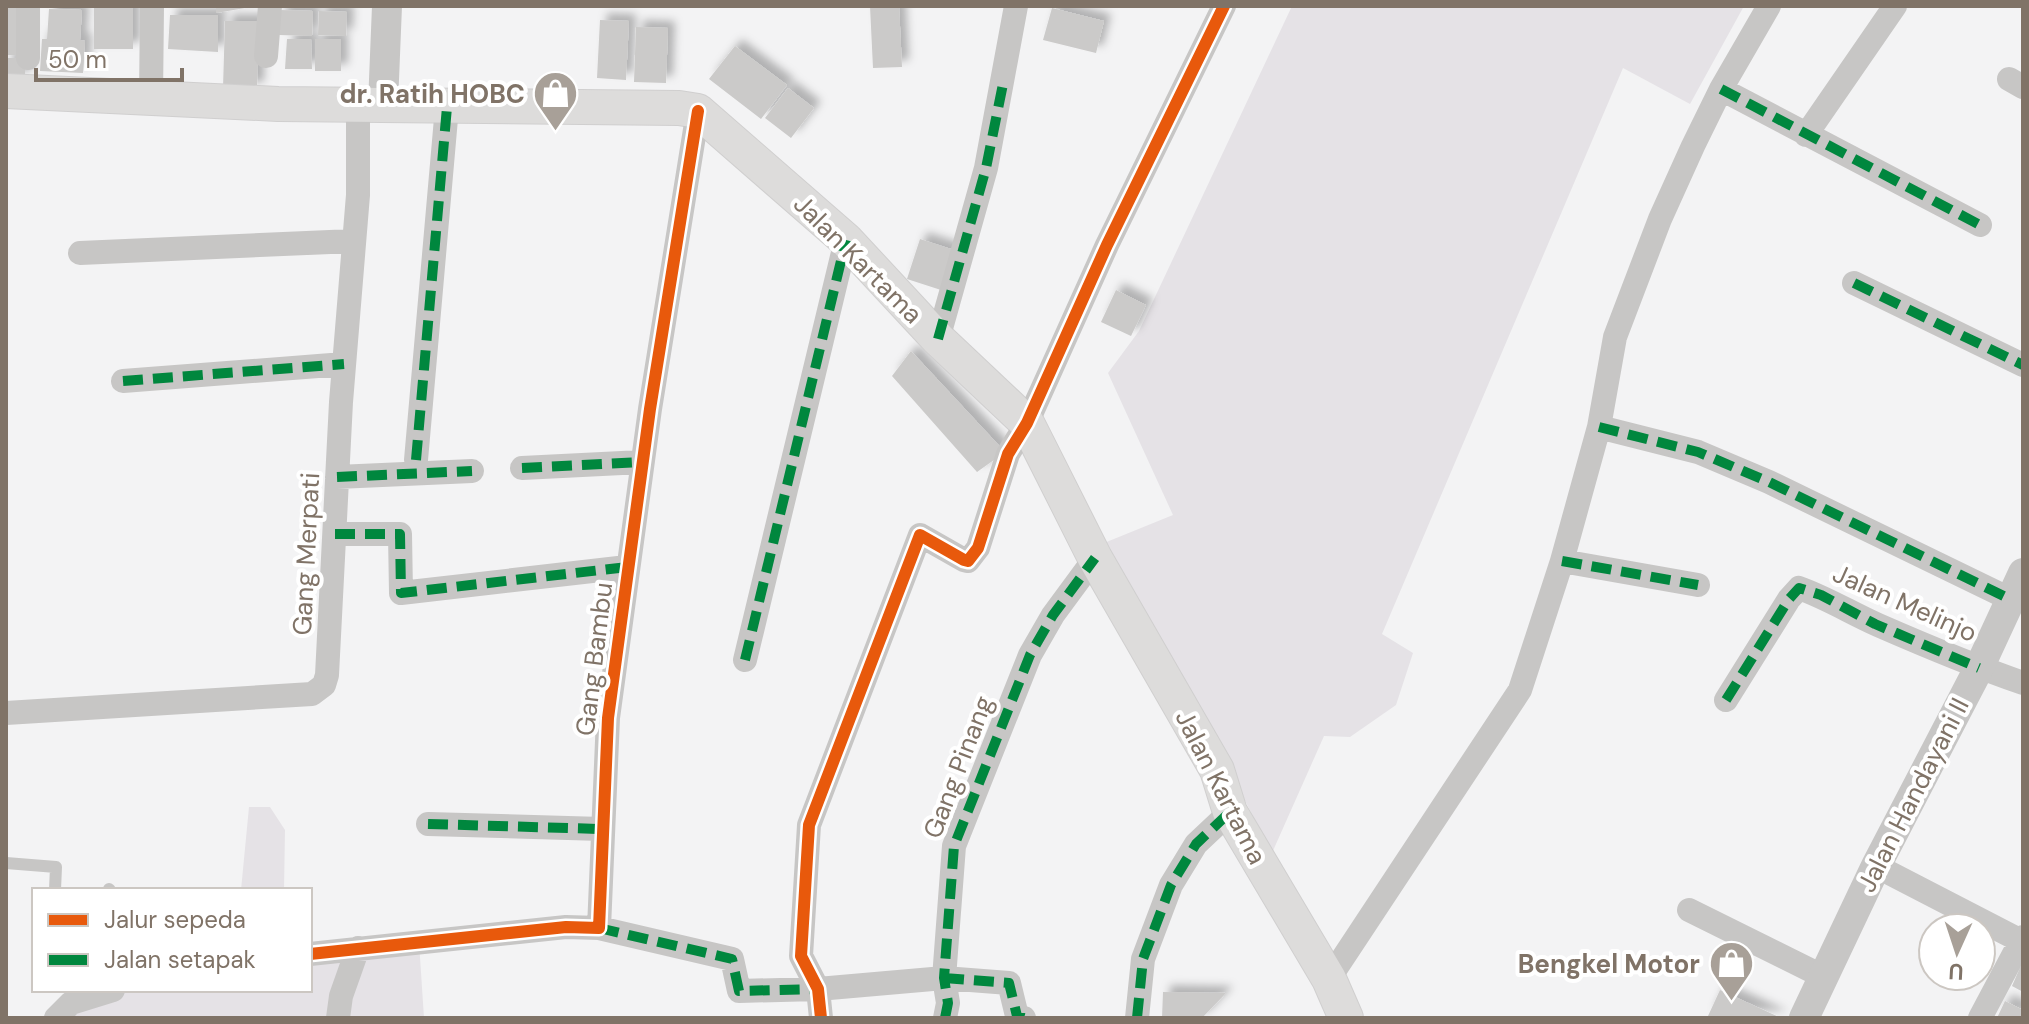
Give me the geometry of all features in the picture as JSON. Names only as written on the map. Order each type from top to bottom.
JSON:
[{"type":"main road","points":[[6,91],[213,102],[679,108],[698,111]]},
{"type":"main road","name":"Jalan Kartama","points":[[698,111],[846,240],[938,339],[1027,423],[1095,558],[1217,770],[1230,812],[1329,979],[1346,1018]]},
{"type":"street","points":[[28,6],[28,58]]},
{"type":"street","points":[[151,98],[152,6]]},
{"type":"street","points":[[266,56],[270,6]]},
{"type":"street","points":[[370,104],[387,6]]},
{"type":"street","points":[[938,339],[986,168],[1016,6]]},
{"type":"street","points":[[821,1018],[818,989],[801,956],[809,825],[920,535],[968,561],[978,548],[1008,454],[1027,423],[1107,245],[1224,6]]},
{"type":"street","points":[[1329,979],[1520,690],[1562,561],[1599,427],[1615,337],[1660,219],[1721,89],[1769,6]]},
{"type":"street","points":[[1806,135],[1895,6]]},
{"type":"street","points":[[1721,89],[1980,225]]},
{"type":"street","name":"Gang Merpati","points":[[6,713],[312,694],[324,685],[353,241],[370,104]]},
{"type":"street","points":[[416,460],[447,107]]},
{"type":"street","name":"Gang Bambu","points":[[599,928],[608,718],[642,462],[698,111]]},
{"type":"street","points":[[745,660],[846,240]]},
{"type":"street","points":[[80,253],[353,241]]},
{"type":"street","points":[[1854,283],[2023,365]]},
{"type":"street","points":[[123,381],[344,364]]},
{"type":"street","points":[[1599,427],[1698,452],[1838,515],[2016,586]]},
{"type":"street","points":[[522,468],[642,462]]},
{"type":"street","points":[[337,477],[472,471]]},
{"type":"street","points":[[335,534],[400,534],[401,593],[627,567]]},
{"type":"street","name":"Gang Pinang","points":[[945,1018],[948,1003],[944,978],[954,846],[1030,655],[1053,615],[1095,558]]},
{"type":"street","points":[[1562,561],[1698,585]]},
{"type":"street","name":"Jalan Handayani II","points":[[1804,1018],[1876,866],[1979,668],[2016,586]]},
{"type":"street","name":"Jalan Melinjo","points":[[1726,700],[1799,588],[1821,595],[1875,624],[2023,683]]},
{"type":"street","points":[[1137,1018],[1143,959],[1171,885],[1196,844],[1230,812]]},
{"type":"street","points":[[428,824],[602,829]]},
{"type":"street","points":[[1876,866],[2022,940],[1980,1018]]},
{"type":"street","points":[[1689,910],[1822,976]]},
{"type":"street","points":[[312,954],[566,927],[599,928],[732,959],[739,991],[818,989],[944,978],[1009,983],[1017,1016],[1024,1018]]},
{"type":"street","points":[[338,1018],[341,996],[358,948]]},
{"type":"street","points":[[67,1004],[106,992]]},
{"type":"lane","points":[[6,863],[56,867],[55,888]]},
{"type":"shaded area","points":[[1292,6],[1744,6],[1690,104],[1623,68],[1382,634],[1413,653],[1396,705],[1350,737],[1324,736],[1272,853],[1175,665],[1104,543],[1173,515],[1108,373],[1139,331]]},
{"type":"shaded area","points":[[249,807],[270,807],[285,830],[284,888],[241,888]]},
{"type":"shaded area","points":[[419,942],[424,1018],[56,1018],[109,992],[312,992],[312,954]]},
{"type":"building","points":[[6,6],[24,6],[25,55],[6,55]]},
{"type":"building","points":[[94,6],[133,6],[133,49],[94,49]]},
{"type":"building","points":[[216,6],[245,6],[245,8],[216,13]]},
{"type":"building","points":[[870,6],[899,6],[902,67],[873,68]]},
{"type":"building","points":[[1052,8],[1104,21],[1096,53],[1043,40]]},
{"type":"building","points":[[49,9],[82,10],[80,40],[85,41],[83,73],[40,71],[42,39],[47,39]]},
{"type":"building","points":[[280,10],[313,11],[312,36],[279,35]]},
{"type":"building","points":[[319,11],[347,12],[346,36],[318,35]]},
{"type":"building","points":[[170,15],[218,15],[218,52],[168,49]]},
{"type":"building","points":[[600,20],[629,21],[626,80],[597,78]]},
{"type":"building","points":[[225,21],[259,21],[257,89],[223,88]]},
{"type":"building","points":[[636,27],[668,28],[666,83],[634,82]]},
{"type":"building","points":[[287,39],[311,39],[312,69],[285,69]]},
{"type":"building","points":[[315,39],[341,39],[341,71],[315,71]]},
{"type":"building","points":[[735,46],[787,85],[761,119],[709,79]]},
{"type":"building","points":[[6,58],[25,58],[25,77],[6,78]]},
{"type":"building","points":[[788,88],[814,108],[791,138],[765,118]]},
{"type":"building","points":[[920,239],[954,250],[941,290],[907,279]]},
{"type":"building","points":[[1116,290],[1146,305],[1131,336],[1101,322]]},
{"type":"building","points":[[911,351],[1005,452],[977,472],[892,376]]},
{"type":"building","points":[[2023,961],[2023,992],[2012,986]]},
{"type":"building","name":"Bengkel Motor","points":[[1720,990],[1781,1018],[1708,1016]]},
{"type":"building","points":[[1163,992],[1226,993],[1202,1018],[1162,1018]]},
{"type":"building","points":[[2005,1001],[2023,1010],[2023,1018],[1997,1018]]},
{"type":"marked path","points":[[938,339],[986,168],[1003,84]]},
{"type":"marked path","points":[[1721,89],[1980,225]]},
{"type":"marked path","points":[[416,460],[447,107]]},
{"type":"marked path","points":[[745,660],[846,240]]},
{"type":"marked path","points":[[1854,283],[2023,365]]},
{"type":"marked path","points":[[123,381],[344,364]]},
{"type":"marked path","points":[[1599,427],[1698,452],[1769,482],[2010,599]]},
{"type":"marked path","points":[[522,468],[642,462]]},
{"type":"marked path","points":[[337,477],[472,471]]},
{"type":"marked path","points":[[335,534],[400,534],[401,593],[627,567]]},
{"type":"marked path","points":[[945,1018],[948,1003],[944,978],[954,846],[1030,655],[1053,615],[1095,558]]},
{"type":"marked path","points":[[1562,561],[1698,585]]},
{"type":"marked path","points":[[1726,700],[1799,588],[1821,595],[1875,624],[1979,668]]},
{"type":"marked path","points":[[1137,1018],[1143,959],[1171,885],[1196,844],[1230,812]]},
{"type":"marked path","points":[[428,824],[602,829]]},
{"type":"marked path","points":[[599,928],[732,959],[739,991],[818,989]]},
{"type":"marked path","points":[[944,978],[1009,983],[1017,1016],[1024,1018]]},
{"type":"cycle path","points":[[821,1018],[818,989],[801,956],[809,825],[920,535],[968,561],[978,548],[1008,454],[1027,423],[1107,245],[1224,6]]},
{"type":"cycle path","points":[[312,954],[566,927],[599,928],[608,718],[650,409],[698,111]]},
{"type":"place","name":"dr. Ratih HOBC","points":[[556,133]]},
{"type":"place","name":"Bengkel Motor","points":[[1731,1003]]}]
